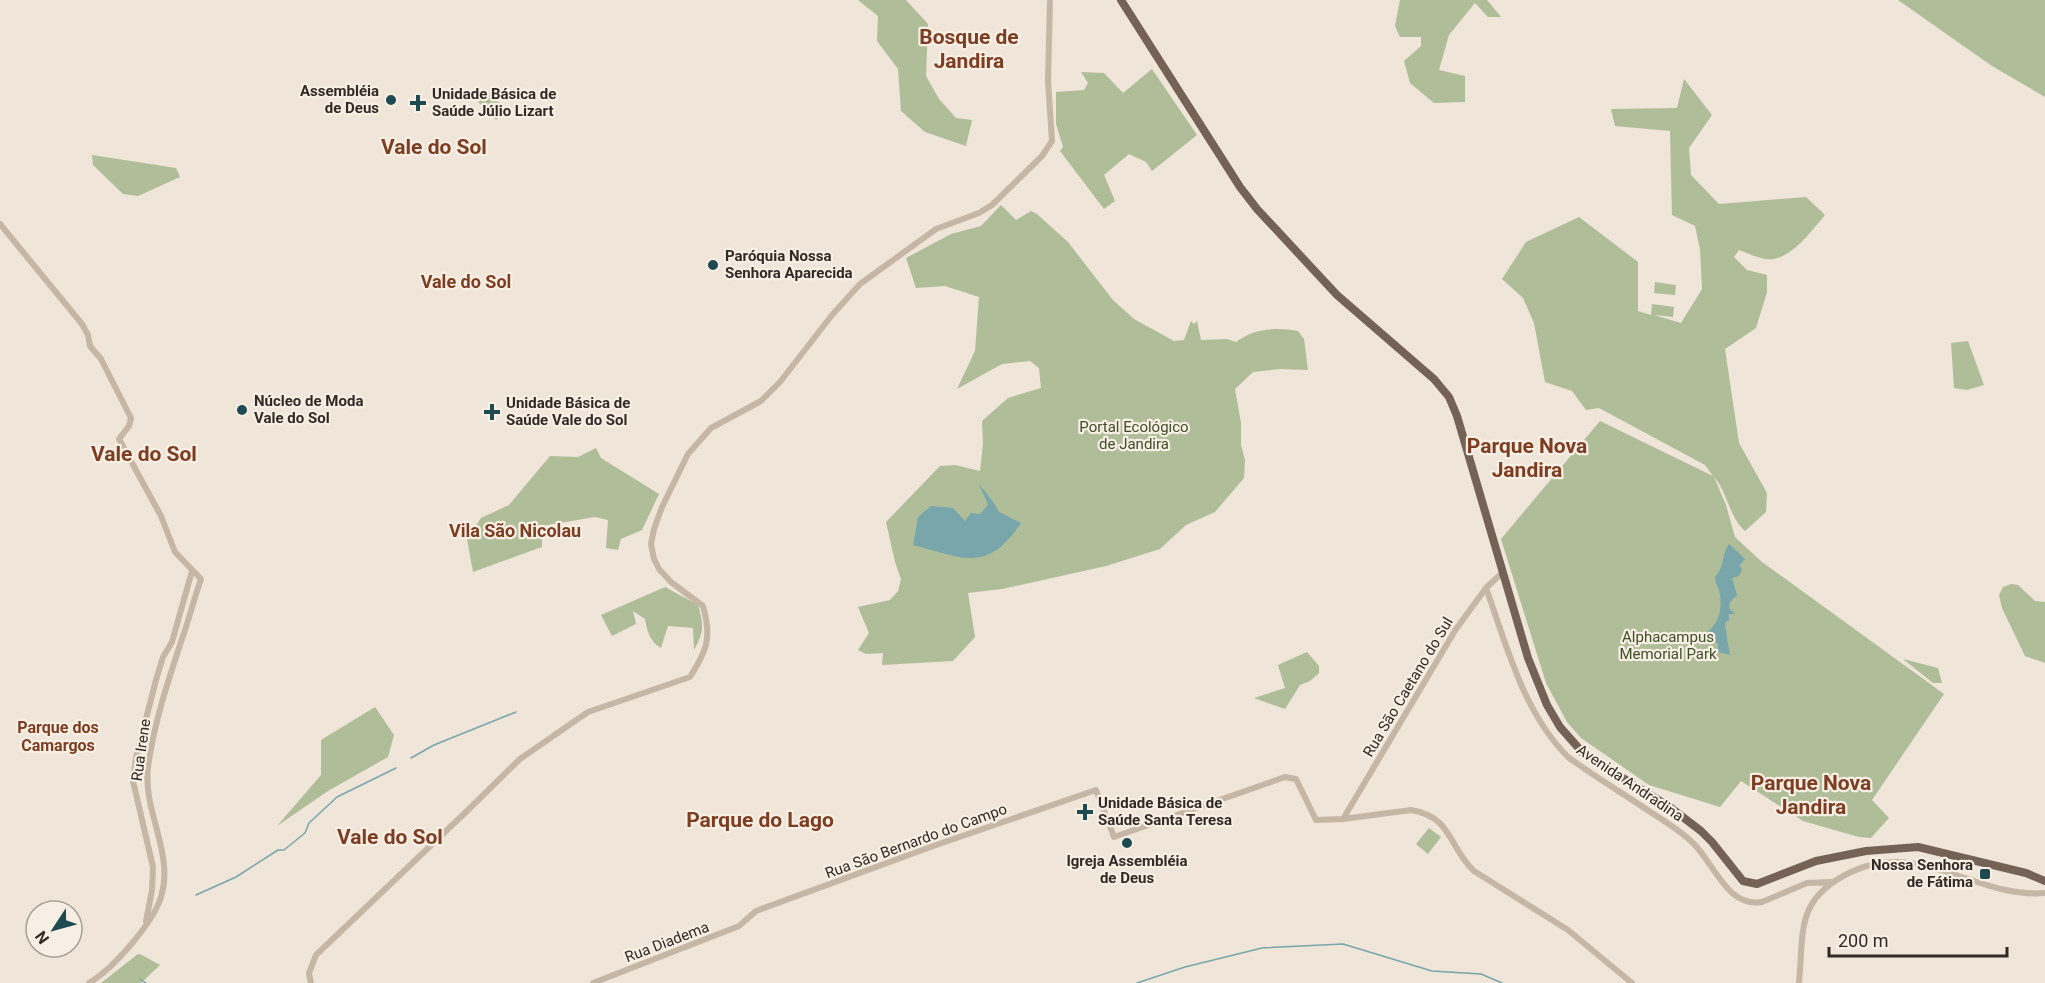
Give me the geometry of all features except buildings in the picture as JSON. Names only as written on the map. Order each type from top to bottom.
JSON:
[{"type":"main road","points":[[1121,0],[1240,187],[1257,209],[1337,295],[1423,369],[1449,397],[1457,416],[1502,573],[1537,683],[1547,705],[1570,740],[1583,753],[1664,803],[1689,822],[1712,842],[1743,881],[1756,884],[1816,861],[1839,856],[1866,851],[1918,847],[2043,879]]},
{"type":"street","points":[[311,983],[309,974],[316,955],[520,759],[588,712],[690,677],[708,646],[708,621],[703,606],[659,569],[651,544],[654,529],[675,477],[688,454],[711,428],[761,401],[780,382],[818,331],[860,284],[936,229],[979,213],[992,205],[1042,156],[1052,141],[1048,81],[1050,0]]},
{"type":"street","points":[[0,224],[82,324],[88,335],[90,346],[101,359],[131,418],[129,426],[118,439],[161,516],[175,552],[192,571],[172,642],[163,657],[151,699],[162,701]]},
{"type":"street","name":"Rua Irene","points":[[89,983],[114,963],[145,925],[162,895],[164,865],[148,799],[147,783],[154,732],[162,701],[201,579],[192,571]]},
{"type":"street","name":"Rua São Caetano do Sul","points":[[1343,819],[1456,630],[1486,588],[1502,573]]},
{"type":"street","name":"Avenida Andradina","points":[[1486,588],[1531,706],[1557,746],[1568,756],[1681,832],[1703,854],[1727,888],[1739,899],[1754,903],[1762,902],[1807,883],[1831,882]]},
{"type":"street","points":[[156,680],[168,683]]},
{"type":"street","name":"Rua Irene","points":[[145,925],[152,890],[153,867],[133,781],[136,758],[151,699]]},
{"type":"street","name":"Rua São Bernardo do Campo","points":[[747,920],[756,911],[812,890],[1096,790],[1114,837],[1285,777],[1296,778],[1316,820],[1343,819]]},
{"type":"street","points":[[1343,819],[1411,810],[1420,811],[1439,821],[1474,871],[1568,930],[1632,983]]},
{"type":"street","points":[[149,846],[160,846]]},
{"type":"street","points":[[1799,983],[1806,913],[1831,882],[1866,866],[1901,861],[1941,869],[2015,892],[2045,893]]},
{"type":"street","points":[[153,867],[164,865]]},
{"type":"street","name":"Rua Diadema","points":[[593,983],[739,926],[747,920]]},
{"type":"green space","points":[[858,0],[906,0],[928,24],[926,76],[939,99],[956,118],[972,120],[966,146],[925,132],[901,111],[898,69],[877,41],[878,16]]},
{"type":"green space","points":[[1400,0],[1487,0],[1501,17],[1488,17],[1475,3],[1449,35],[1439,70],[1465,76],[1465,102],[1434,103],[1410,83],[1404,61],[1421,46],[1421,37],[1400,37],[1395,26]]},
{"type":"green space","points":[[1898,0],[2045,0],[2045,97],[1992,66]]},
{"type":"green space","points":[[1152,69],[1197,135],[1152,171],[1146,162],[1129,154],[1104,175],[1115,201],[1104,209],[1060,151],[1063,147],[1056,124],[1056,92],[1084,90],[1088,83],[1081,72],[1104,73],[1123,93]]},
{"type":"green space","name":"Alphacampus Memorial Park","points":[[1684,79],[1712,115],[1689,148],[1691,175],[1719,204],[1806,197],[1825,215],[1807,237],[1783,256],[1766,259],[1739,250],[1734,257],[1747,270],[1767,275],[1767,292],[1756,328],[1725,349],[1739,443],[1767,493],[1766,512],[1745,531],[1735,519],[1723,490],[1714,477],[1726,505],[1735,537],[1762,562],[1944,694],[1872,800],[1889,818],[1871,838],[1859,837],[1803,821],[1741,781],[1720,807],[1649,785],[1581,738],[1567,722],[1546,683],[1501,539],[1600,421],[1713,476],[1705,465],[1599,408],[1586,410],[1572,391],[1545,382],[1534,323],[1523,298],[1502,279],[1526,242],[1579,217],[1638,262],[1638,311],[1651,315],[1652,304],[1674,307],[1673,317],[1654,315],[1681,323],[1702,289],[1700,249],[1695,226],[1672,215],[1670,131],[1615,126],[1611,109],[1677,108]]},
{"type":"green space","points":[[488,92],[507,110],[496,120],[478,102]]},
{"type":"green space","points":[[92,155],[176,168],[180,177],[138,196],[123,194],[93,165]]},
{"type":"green space","name":"Portal Ecológico de Jandira","points":[[1001,205],[1016,220],[1031,211],[1037,214],[1068,242],[1113,300],[1134,319],[1174,341],[1184,340],[1191,321],[1194,324],[1197,321],[1201,340],[1227,339],[1236,342],[1258,331],[1282,329],[1298,331],[1304,339],[1308,370],[1280,369],[1253,372],[1235,389],[1241,423],[1241,445],[1245,460],[1244,478],[1215,512],[1186,525],[1160,549],[1106,566],[1002,589],[968,593],[975,637],[953,661],[882,665],[883,653],[866,654],[858,650],[869,633],[858,607],[890,600],[898,591],[901,579],[886,522],[940,466],[955,465],[980,471],[983,444],[982,421],[1008,398],[1041,388],[1039,368],[1030,361],[1002,364],[957,389],[975,351],[979,297],[945,286],[916,288],[906,258],[951,234],[981,226]]},
{"type":"green space","points":[[1655,282],[1676,285],[1675,295],[1654,293]]},
{"type":"green space","points":[[1968,341],[1984,385],[1967,390],[1954,388],[1951,343]]},
{"type":"green space","points":[[596,448],[601,458],[659,494],[642,530],[621,539],[618,550],[606,548],[608,520],[595,517],[542,526],[542,547],[473,572],[467,539],[481,518],[509,505],[550,456],[578,457]]},
{"type":"green space","points":[[2011,584],[2018,585],[2035,601],[2045,602],[2045,663],[2025,656],[2002,608],[1999,595],[2003,587]]},
{"type":"green space","points":[[665,587],[698,605],[702,628],[694,650],[693,628],[668,626],[661,648],[650,636],[645,619],[633,611],[636,624],[612,636],[601,615]]},
{"type":"green space","points":[[1307,652],[1319,666],[1319,673],[1310,681],[1300,685],[1285,709],[1254,698],[1285,688],[1278,665]]},
{"type":"green space","points":[[1903,659],[1938,668],[1942,683],[1933,683]]},
{"type":"green space","points":[[375,707],[394,735],[388,757],[328,791],[277,826],[321,775],[321,740]]},
{"type":"green space","points":[[1429,828],[1441,837],[1428,854],[1416,844]]},
{"type":"green space","points":[[138,954],[160,965],[141,983],[101,983]]},
{"type":"water","points":[[979,484],[999,512],[1021,523],[1009,539],[997,550],[985,556],[973,558],[946,554],[913,545],[918,517],[931,506],[953,508],[965,521],[971,513],[980,514],[988,505]]},
{"type":"water","points":[[1729,544],[1745,559],[1740,565],[1742,570],[1739,576],[1732,578],[1737,595],[1730,602],[1729,608],[1735,614],[1729,614],[1729,620],[1725,626],[1730,655],[1718,652],[1718,644],[1706,633],[1717,621],[1720,611],[1720,593],[1715,577],[1720,570]]},
{"type":"waterway","points":[[411,758],[434,745],[516,712]]},
{"type":"waterway","points":[[196,895],[236,877],[278,850],[284,850],[305,833],[309,823],[337,797],[396,768]]},
{"type":"waterway","points":[[1137,983],[1185,967],[1262,948],[1343,944],[1432,971],[1481,974],[1502,983]]},
{"type":"waterway","points":[[140,979],[146,983]]},
{"type":"place","name":"Assembléia de Deus","points":[[391,100]]},
{"type":"place","name":"Unidade Básica de Saúde Júlio Lizart","points":[[418,103]]},
{"type":"place","name":"Paróquia Nossa Senhora Aparecida","points":[[713,265]]},
{"type":"place","name":"Núcleo de Moda Vale do Sol","points":[[242,410]]},
{"type":"place","name":"Unidade Básica de Saúde Vale do Sol","points":[[492,412]]},
{"type":"place","name":"Unidade Básica de Saúde Santa Teresa","points":[[1085,812]]},
{"type":"place","name":"Igreja Assembléia de Deus","points":[[1127,843]]},
{"type":"place","name":"Nossa Senhora de Fátima","points":[[1985,874]]},
{"type":"district","name":"Bosque de Jandira","points":[[969,49]]},
{"type":"district","name":"Vale do Sol","points":[[434,147]]},
{"type":"district","name":"Vale do Sol","points":[[466,282]]},
{"type":"district","name":"Vale do Sol","points":[[144,454]]},
{"type":"district","name":"Parque Nova Jandira","points":[[1527,458]]},
{"type":"district","name":"Vila São Nicolau","points":[[515,531]]},
{"type":"district","name":"Parque dos Camargos","points":[[58,736]]},
{"type":"district","name":"Parque Nova Jandira","points":[[1811,795]]},
{"type":"district","name":"Parque do Lago","points":[[760,820]]},
{"type":"district","name":"Vale do Sol","points":[[390,837]]}]
